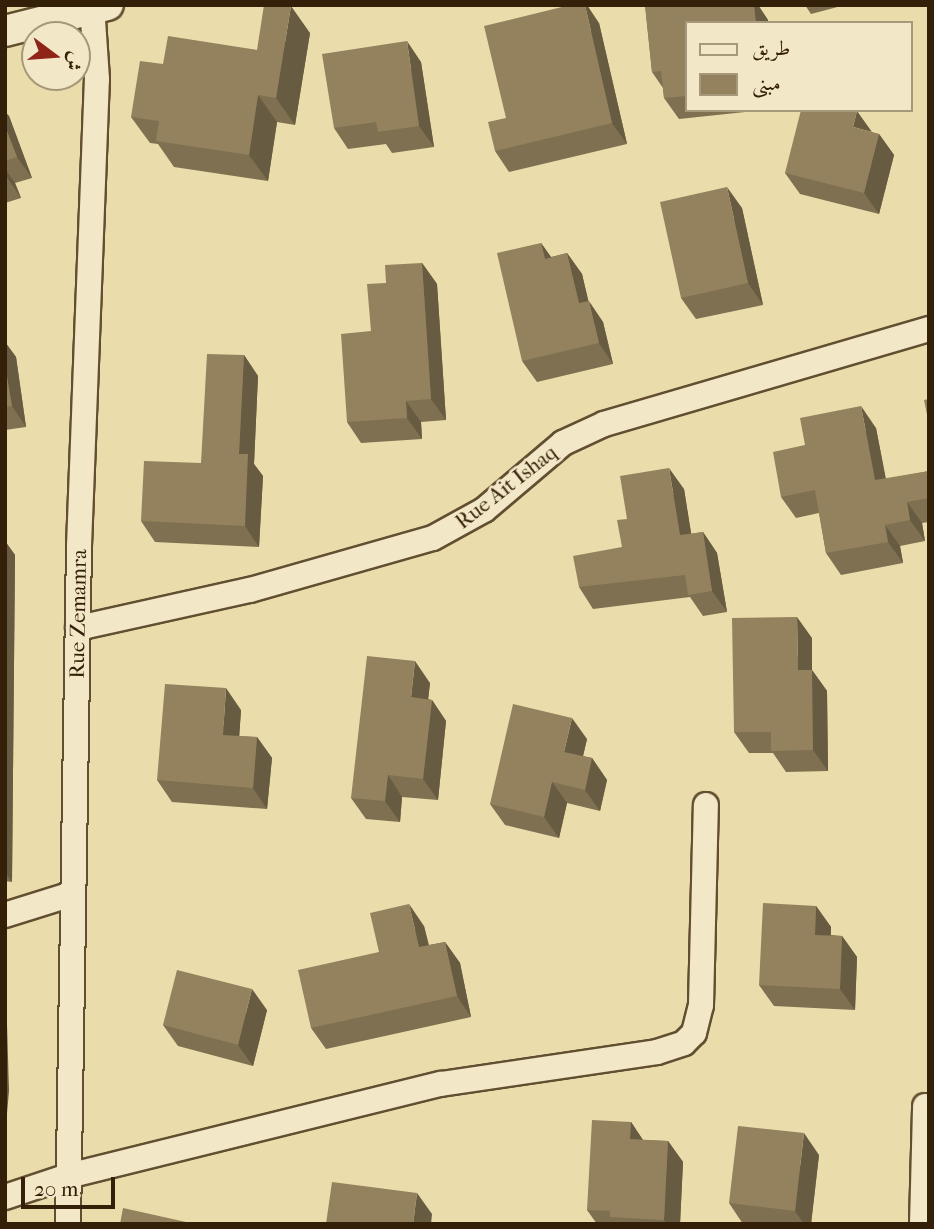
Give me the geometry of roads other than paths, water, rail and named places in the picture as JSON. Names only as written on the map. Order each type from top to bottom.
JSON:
[{"type":"street","points":[[5,31],[97,7]]},
{"type":"street","name":"Rue Zemamra","points":[[68,1224],[78,628],[97,79],[97,7]]},
{"type":"street","name":"Rue Ait Ishaq","points":[[78,628],[250,590],[433,538],[484,510],[563,443],[604,424],[929,330]]},
{"type":"street","points":[[5,1196],[68,1176],[441,1084],[657,1052],[684,1043],[694,1033],[701,1013],[706,805]]},
{"type":"street","points":[[5,915],[72,894]]},
{"type":"street","points":[[922,1224],[925,1106]]}]
